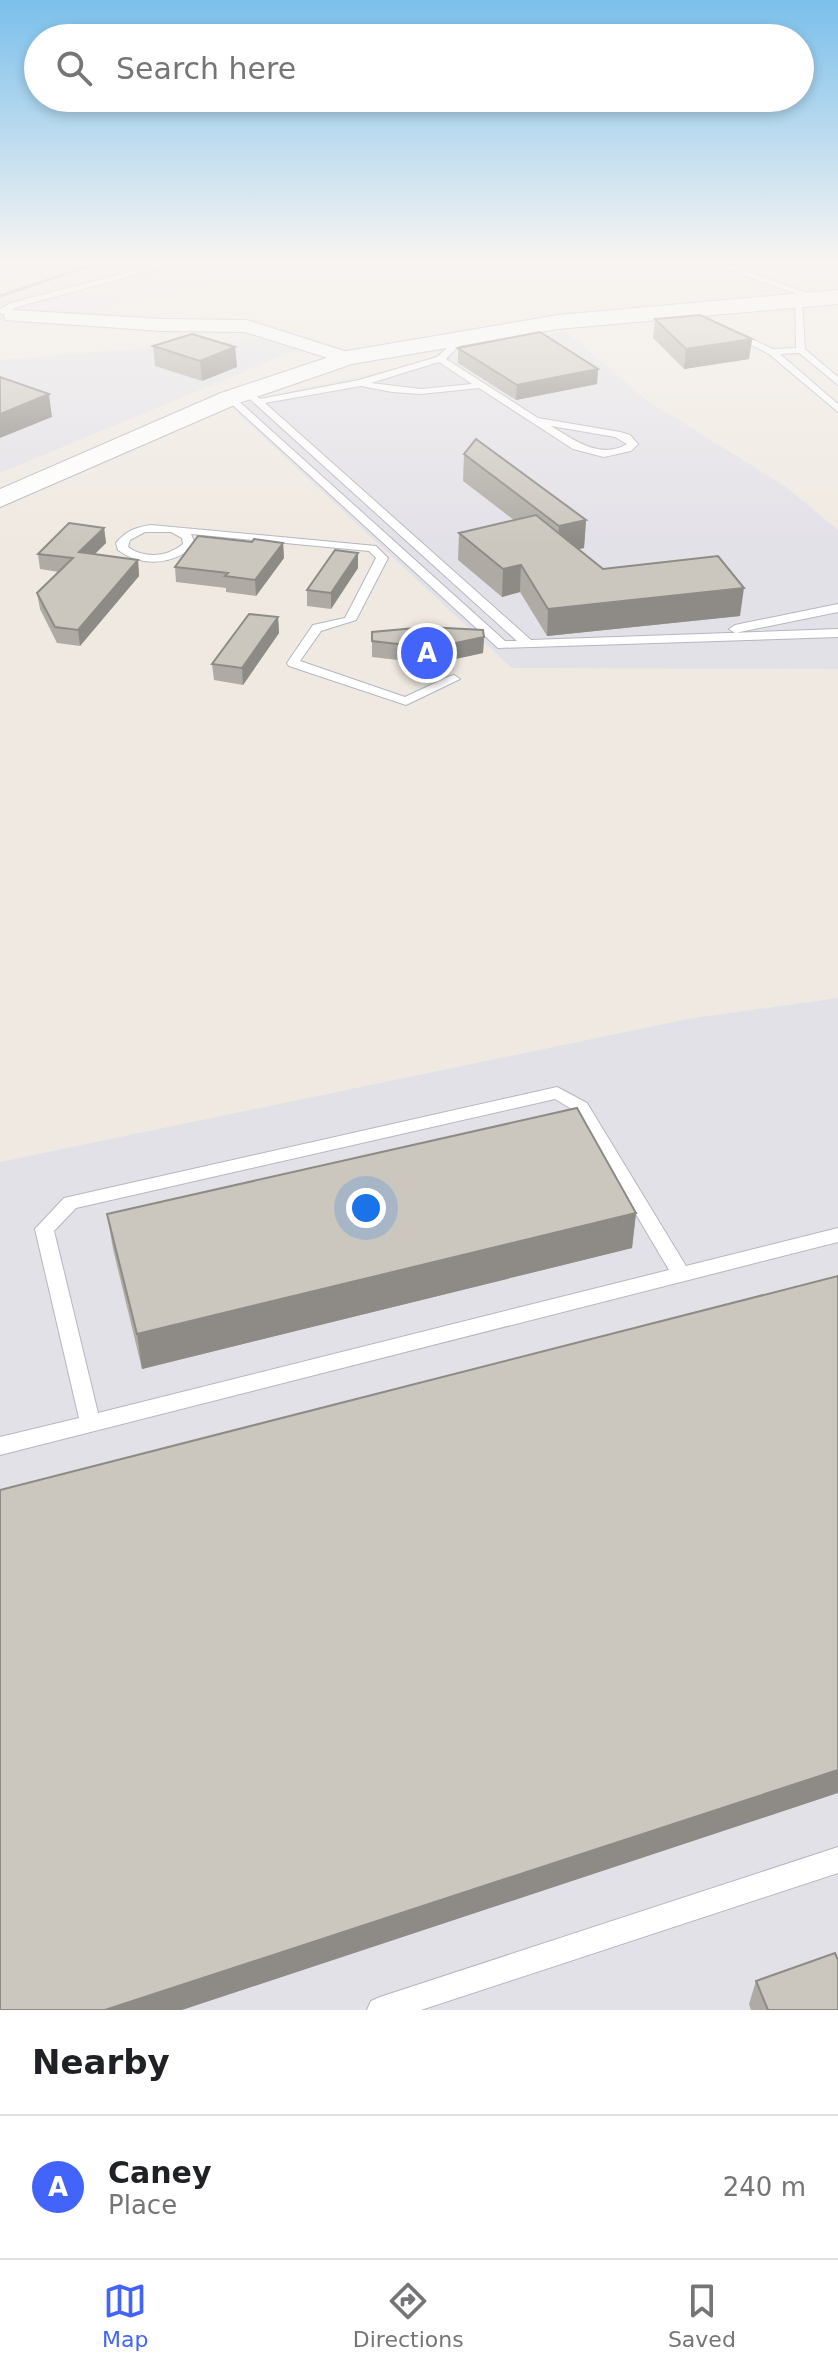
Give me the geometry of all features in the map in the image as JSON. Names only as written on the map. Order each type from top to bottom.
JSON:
[{"type":"street","points":[[337,355],[347,358]]},
{"type":"street","points":[[0,499],[245,397],[347,358],[364,355]]},
{"type":"lane","points":[[245,397],[360,383],[440,359],[445,355]]},
{"type":"lane","points":[[775,355],[838,409]]},
{"type":"lane","points":[[807,355],[838,382]]},
{"type":"lane","points":[[440,359],[534,420],[588,452],[604,454],[627,449],[633,444],[626,437],[534,420]]},
{"type":"lane","points":[[360,383],[392,392],[421,393],[481,385]]},
{"type":"lane","points":[[245,397],[502,645],[838,633]]},
{"type":"lane","points":[[245,397],[528,644]]},
{"type":"lane","points":[[171,529],[180,531],[190,540],[189,545],[177,554],[143,558],[122,548],[125,538],[140,530],[171,529],[372,548],[382,558],[350,620],[317,628],[293,663],[406,701],[454,679]]},
{"type":"lane","points":[[690,638],[838,608]]},
{"type":"lane","points":[[90,1423],[44,1229],[70,1203],[557,1093],[581,1107],[682,1275]]},
{"type":"lane","points":[[0,1446],[838,1235]]},
{"type":"lane","points":[[380,2010],[838,1860]]},
{"type":"shaded area","points":[[62,355],[284,355],[0,473],[0,360]]},
{"type":"shaded area","points":[[457,355],[593,355],[645,399],[786,487],[838,530],[838,669],[512,668],[232,408],[266,397]]},
{"type":"shaded area","points":[[838,998],[838,2010],[0,2010],[0,1162],[688,1019]]},
{"type":"building","points":[[181,355],[215,355],[200,361]]},
{"type":"building","points":[[469,355],[576,355],[598,369],[517,385]]},
{"type":"building","points":[[0,377],[49,394],[0,414]]},
{"type":"building","points":[[476,439],[586,520],[559,526],[464,454]]},
{"type":"building","points":[[536,515],[603,569],[718,556],[744,588],[548,609],[521,565],[503,569],[459,533]]},
{"type":"building","points":[[69,523],[104,528],[79,552],[138,560],[78,630],[55,627],[37,593],[73,558],[38,554]]},
{"type":"building","points":[[198,536],[283,543],[255,580],[225,576],[228,573],[175,567]]},
{"type":"building","points":[[335,550],[358,553],[331,593],[307,590]]},
{"type":"building","points":[[249,614],[278,617],[242,668],[212,664]]},
{"type":"building","points":[[427,627],[483,630],[484,637],[432,648],[372,641],[372,632]]},
{"type":"building","points":[[577,1108],[636,1213],[137,1334],[107,1214]]},
{"type":"building","points":[[838,1276],[838,1770],[105,2010],[0,2010],[0,1490]]},
{"type":"building","points":[[835,1953],[838,1960],[838,2010],[768,2010],[756,1981]]},
{"type":"place","name":"Caney","points":[[427,653]]}]
